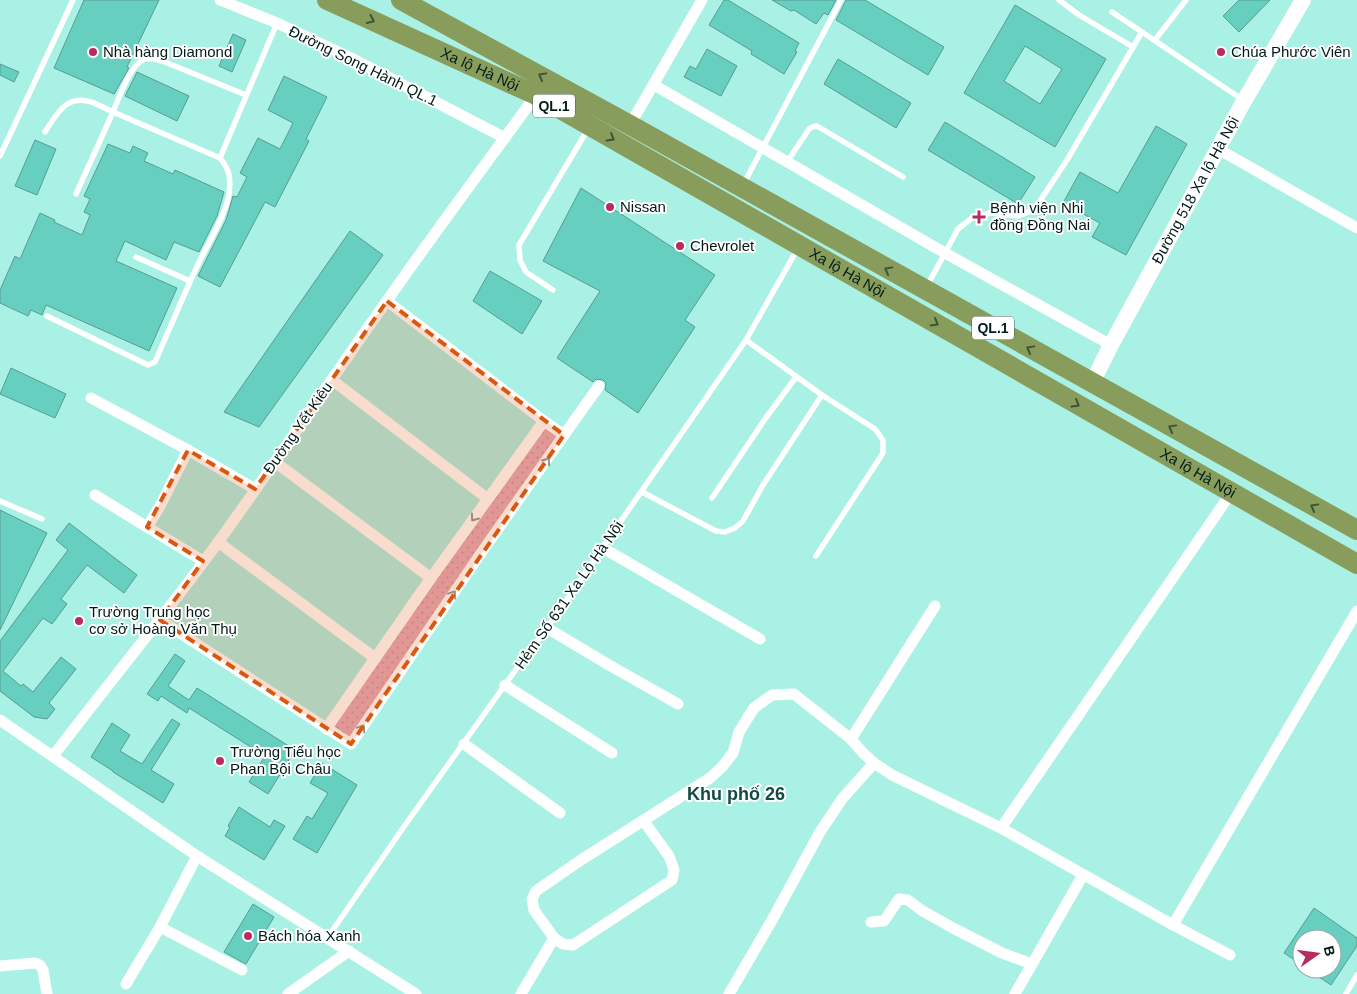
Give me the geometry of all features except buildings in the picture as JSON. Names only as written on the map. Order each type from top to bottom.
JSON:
[{"type":"highway","name":"Xa lộ Hà Nội","points":[[327,0],[536,95],[1357,564]]},
{"type":"highway","name":"Xa lộ Hà Nội","points":[[401,0],[742,187],[1092,384],[1357,530]]},
{"type":"street","name":"Đường Song Hành QL.1","points":[[220,0],[277,23],[355,60],[505,138]]},
{"type":"street","points":[[630,125],[702,0]]},
{"type":"street","name":"Đường 518 Xa lộ Hà Nội","points":[[1092,384],[1111,345],[1244,101],[1303,0]]},
{"type":"street","points":[[654,85],[945,254],[1111,345]]},
{"type":"street","name":"Đường Yết Kiêu","points":[[53,756],[160,620],[218,542],[387,300],[536,95]]},
{"type":"street","points":[[1218,149],[1357,228]]},
{"type":"street","points":[[387,300],[564,435]]},
{"type":"street","points":[[332,380],[488,499]]},
{"type":"street","points":[[160,620],[351,744],[479,556],[599,386]]},
{"type":"street","points":[[91,398],[188,450],[255,489]]},
{"type":"street","points":[[326,729],[431,578],[544,421]]},
{"type":"street","points":[[147,527],[160,506],[188,450]]},
{"type":"street","points":[[275,462],[431,578]]},
{"type":"street","points":[[1002,828],[1231,493]]},
{"type":"street","points":[[95,495],[203,562]]},
{"type":"street","points":[[218,542],[375,658]]},
{"type":"street","points":[[603,548],[760,639]]},
{"type":"street","points":[[851,739],[935,606]]},
{"type":"street","points":[[1173,925],[1357,611]]},
{"type":"street","points":[[547,628],[678,704]]},
{"type":"street","points":[[505,685],[612,753]]},
{"type":"street","points":[[643,820],[669,856],[674,870],[672,880],[573,945],[563,944],[554,938],[534,910],[532,899],[536,891],[643,820],[710,778],[733,753],[739,732],[754,708],[772,696],[794,694],[851,739],[862,753],[874,763],[892,775],[1002,828],[1083,875],[1230,955]]},
{"type":"street","points":[[0,720],[197,856],[416,994]]},
{"type":"street","points":[[464,744],[560,813]]},
{"type":"street","points":[[729,994],[820,832],[842,799],[874,763]]},
{"type":"street","points":[[126,984],[160,927],[197,856]]},
{"type":"street","points":[[1015,994],[1083,875]]},
{"type":"street","points":[[871,922],[884,921],[899,899],[908,900],[921,910],[961,932],[1002,953],[1032,964]]},
{"type":"street","points":[[160,927],[242,970]]},
{"type":"street","points":[[522,994],[554,938]]},
{"type":"street","points":[[288,994],[350,951]]},
{"type":"street","points":[[0,966],[35,963],[40,965],[43,970],[47,994]]},
{"type":"lane","points":[[0,156],[73,0]]},
{"type":"lane","points":[[742,187],[841,0]]},
{"type":"lane","points":[[1059,0],[1079,15],[1133,47]]},
{"type":"lane","points":[[1155,40],[1186,0]]},
{"type":"lane","points":[[1112,12],[1244,101]]},
{"type":"lane","points":[[220,158],[277,23]]},
{"type":"lane","points":[[925,290],[958,229],[972,218],[990,213],[1018,216],[1034,210],[1067,160],[1142,32]]},
{"type":"lane","points":[[76,194],[130,74],[145,59],[151,58],[165,62],[246,95]]},
{"type":"lane","points":[[45,132],[63,106],[82,100],[91,102],[220,158],[227,166],[230,174],[229,195],[223,213],[154,362],[148,365],[47,316]]},
{"type":"lane","points":[[553,290],[526,272],[520,260],[519,245],[590,126]]},
{"type":"lane","points":[[786,162],[809,129],[816,126],[903,177]]},
{"type":"lane","name":"Hẻm Số 631 Xa Lộ Hà Nội","points":[[328,937],[403,828],[547,628],[746,340],[799,246]]},
{"type":"lane","points":[[136,257],[190,281]]},
{"type":"lane","points":[[746,340],[822,395],[875,429],[883,440],[883,453],[816,556]]},
{"type":"lane","points":[[712,498],[765,418],[796,376]]},
{"type":"lane","points":[[642,492],[716,531],[725,532],[735,528],[743,521],[763,485],[822,395]]},
{"type":"lane","points":[[0,501],[42,519]]},
{"type":"lane","points":[[1346,994],[1357,975]]},
{"type":"highlighted area","points":[[387,301],[564,435],[351,744],[160,620],[203,561],[147,527],[188,450],[255,489]]},
{"type":"shaded area","points":[[545,428],[558,436],[350,738],[333,727],[435,581]]},
{"type":"place","name":"Nhà hàng Diamond","points":[[93,52]]},
{"type":"place","name":"Chúa Phước Viên","points":[[1221,52]]},
{"type":"place","name":"Nissan","points":[[610,207]]},
{"type":"place","name":"Bệnh viện Nhi đồng Đồng Nai","points":[[979,217]]},
{"type":"place","name":"Chevrolet","points":[[680,246]]},
{"type":"place","name":"Trường Trung học cơ sở Hoàng Văn Thụ","points":[[79,621]]},
{"type":"place","name":"Trường Tiểu học Phan Bội Châu","points":[[220,761]]},
{"type":"place","name":"Bách hóa Xanh","points":[[248,936]]},
{"type":"district","name":"Khu phố 26","points":[[736,794]]}]
